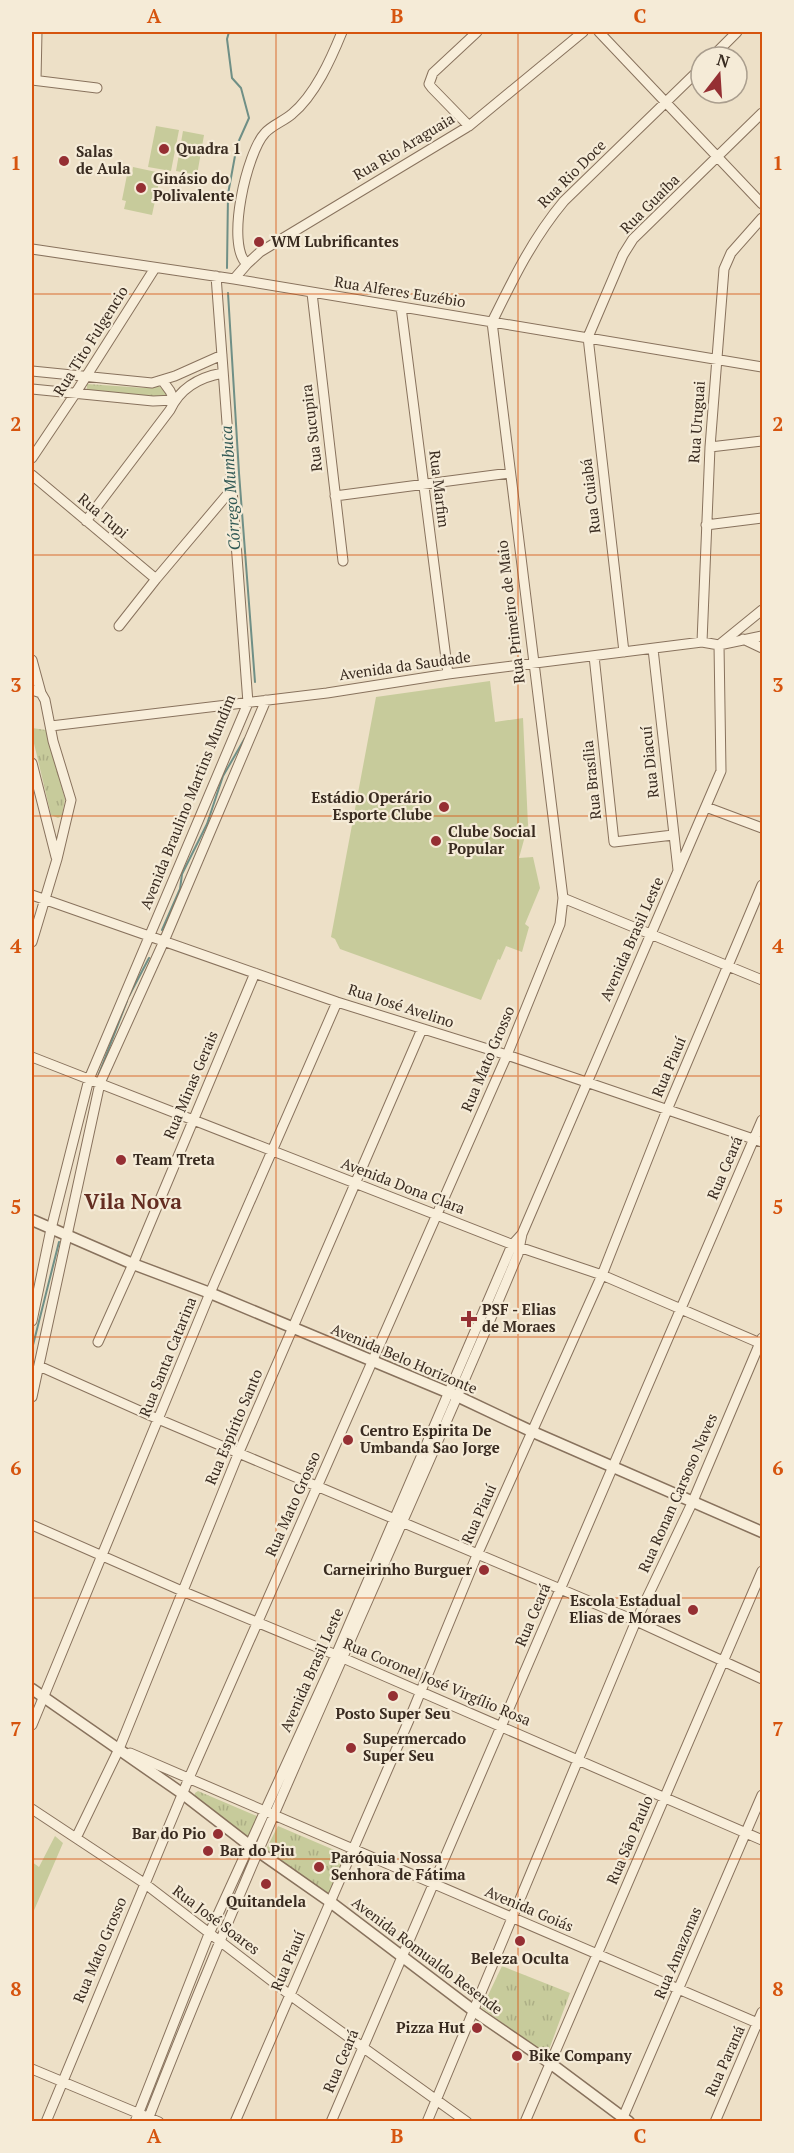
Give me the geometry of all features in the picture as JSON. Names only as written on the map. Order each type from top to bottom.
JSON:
[{"type":"street","points":[[38,32],[34,80],[98,88]]},
{"type":"street","points":[[246,264],[238,250],[237,227],[242,193],[259,142],[265,132],[291,115],[303,103],[342,32]]},
{"type":"street","points":[[469,126],[429,84],[434,73],[477,32]]},
{"type":"street","name":"Rua Rio Araguaia","points":[[234,279],[260,252],[469,126],[583,32]]},
{"type":"street","points":[[599,32],[762,204]]},
{"type":"street","points":[[724,45],[737,32]]},
{"type":"street","name":"Rua Rio Doce","points":[[492,322],[519,267],[546,223],[564,201],[689,80]]},
{"type":"street","name":"Rua Guaíba","points":[[588,337],[623,255],[633,239],[762,113]]},
{"type":"street","name":"Rua Uruguai","points":[[702,642],[710,447],[724,269],[731,253],[762,219]]},
{"type":"street","name":"Rua Alferes Euzébio","points":[[32,249],[216,276],[762,367]]},
{"type":"street","name":"Rua Tito Fulgencio","points":[[32,458],[155,268]]},
{"type":"street","name":"Avenida Braulino Martins Mundim","points":[[32,1321],[51,1229],[89,1079],[249,702],[216,276]]},
{"type":"street","name":"Rua Sucupira","points":[[312,293],[343,561]]},
{"type":"street","name":"Rua Marfim","points":[[401,308],[448,674]]},
{"type":"street","name":"Rua Primeiro de Maio","points":[[492,322],[563,898]]},
{"type":"street","name":"Rua Cuiabá","points":[[588,337],[624,652]]},
{"type":"street","points":[[32,372],[152,383],[222,355]]},
{"type":"street","points":[[86,521],[170,410],[174,400],[200,379],[223,373]]},
{"type":"street","points":[[162,380],[174,400]]},
{"type":"street","points":[[32,389],[153,402],[174,400]]},
{"type":"street","points":[[710,447],[762,441]]},
{"type":"street","points":[[335,495],[510,473]]},
{"type":"street","name":"Rua Tupi","points":[[32,475],[156,579]]},
{"type":"street","points":[[119,626],[232,489]]},
{"type":"street","points":[[706,525],[762,518]]},
{"type":"street","points":[[719,645],[762,610]]},
{"type":"street","name":"Avenida da Saudade","points":[[51,726],[702,642],[719,645],[762,636]]},
{"type":"street","points":[[742,639],[762,648]]},
{"type":"street","name":"Avenida Brasil Leste","points":[[148,2119],[221,1942],[269,1812],[454,1396],[516,1246],[721,771],[719,645]]},
{"type":"street","name":"Rua Diacuí","points":[[652,649],[678,872]]},
{"type":"street","name":"Rua Brasília","points":[[594,656],[614,842],[673,835]]},
{"type":"street","points":[[32,660],[36,692],[45,700],[53,741],[71,800],[57,859],[32,942]]},
{"type":"street","points":[[32,1397],[100,1083],[164,941],[264,700]]},
{"type":"street","points":[[32,763],[57,859]]},
{"type":"street","points":[[706,807],[762,828]]},
{"type":"street","points":[[47,819],[68,818]]},
{"type":"street","name":"Rua Piauí","points":[[235,2121],[409,1720],[419,1691],[477,1555],[602,1275],[667,1110],[762,885]]},
{"type":"street","name":"Rua José Avelino","points":[[32,895],[337,1002],[507,1055],[758,1141]]},
{"type":"street","points":[[563,898],[762,980]]},
{"type":"street","name":"Rua Mato Grosso","points":[[46,2121],[189,1778],[370,1362],[507,1055],[560,924],[563,898]]},
{"type":"street","name":"Rua Minas Gerais","points":[[98,1341],[133,1264],[255,973]]},
{"type":"street","name":"Rua Santa Catarina","points":[[32,1725],[210,1293],[337,1002]]},
{"type":"street","name":"Rua Espírito Santo","points":[[76,1838],[119,1749],[239,1452],[422,1029]]},
{"type":"street","name":"Avenida Dona Clara","points":[[32,1057],[516,1246],[602,1275],[762,1342]]},
{"type":"street","name":"Rua Ceará","points":[[332,2121],[681,1310],[758,1141],[762,1120]]},
{"type":"street","name":"Avenida Belo Horizonte","points":[[32,1220],[454,1396],[762,1532]]},
{"type":"street","name":"Rua Ronan Carsoso Naves","points":[[427,2121],[636,1621],[693,1501],[762,1342]]},
{"type":"street","points":[[39,1366],[158,1419],[636,1621],[762,1679]]},
{"type":"street","name":"Rua Coronel José Virgílio Rosa","points":[[32,1525],[762,1840]]},
{"type":"street","name":"Rua São Paulo","points":[[525,2121],[762,1570]]},
{"type":"street","name":"Avenida Romualdo Resende","points":[[32,1689],[183,1794],[254,1848],[330,1901],[401,1957],[550,2063],[624,2120]]},
{"type":"street","name":"Avenida Goiás","points":[[119,1749],[760,2024]]},
{"type":"street","name":"Rua Amazonas","points":[[624,2120],[762,1795]]},
{"type":"street","name":"Rua José Soares","points":[[32,1809],[144,1884],[290,1995],[467,2121]]},
{"type":"street","name":"Avenida Brasil Leste","points":[[136,2117],[209,1934],[254,1848]]},
{"type":"street","points":[[222,1906],[233,1911]]},
{"type":"street","points":[[181,2004],[193,2009]]},
{"type":"street","name":"Rua Paraná","points":[[715,2121],[760,2024],[762,2012]]},
{"type":"street","points":[[32,2068],[136,2117],[159,2121]]},
{"type":"green space","name":"Quadra 1","points":[[156,126],[179,130],[171,171],[148,167]]},
{"type":"green space","points":[[183,131],[204,135],[197,175],[176,171]]},
{"type":"green space","name":"Ginásio do Polivalente","points":[[133,167],[161,173],[152,215],[124,209],[126,201],[122,200],[127,175],[132,176]]},
{"type":"green space","points":[[87,384],[145,388],[159,386],[168,394],[165,397],[154,398],[87,391]]},
{"type":"green space","name":"Clube Social Popular","points":[[490,681],[495,722],[523,718],[528,825],[519,858],[533,857],[540,888],[525,924],[529,927],[522,952],[506,946],[481,1000],[340,949],[335,939],[331,937],[376,697]]},
{"type":"green space","points":[[32,728],[46,730],[65,799],[62,816],[58,818],[51,815]]},
{"type":"green space","points":[[198,1791],[259,1817],[250,1840],[194,1798]]},
{"type":"green space","points":[[278,1826],[346,1855],[329,1896],[265,1851]]},
{"type":"green space","points":[[55,1836],[63,1843],[32,1915],[32,1862],[39,1867]]},
{"type":"green space","points":[[502,1966],[570,1993],[547,2055],[482,2008]]},
{"type":"waterway","name":"Córrego Mumbuca","points":[[227,268],[228,194],[237,145],[249,118],[241,88],[232,78],[227,39],[229,32]]},
{"type":"waterway","name":"Córrego Mumbuca","points":[[228,293],[255,682]]},
{"type":"waterway","name":"Córrego Mumbuca","points":[[162,930],[180,889],[182,874],[207,824],[223,776],[245,738]]},
{"type":"waterway","name":"Córrego Mumbuca","points":[[129,996],[149,958]]},
{"type":"waterway","name":"Córrego Mumbuca","points":[[97,1079],[127,1001]]},
{"type":"waterway","name":"Córrego Mumbuca","points":[[32,1349],[59,1242]]},
{"type":"place","name":"Quadra 1","points":[[164,149]]},
{"type":"place","name":"Salas de Aula","points":[[64,161]]},
{"type":"place","name":"Ginásio do Polivalente","points":[[141,188]]},
{"type":"place","name":"WM Lubrificantes","points":[[259,242]]},
{"type":"place","name":"Estádio Operário Esporte Clube","points":[[444,807]]},
{"type":"place","name":"Clube Social Popular","points":[[436,841]]},
{"type":"place","name":"Team Treta","points":[[121,1160]]},
{"type":"place","name":"PSF - Elias de Moraes","points":[[469,1319]]},
{"type":"place","name":"Centro Espirita De Umbanda Sao Jorge","points":[[348,1440]]},
{"type":"place","name":"Carneirinho Burguer","points":[[484,1570]]},
{"type":"place","name":"Escola Estadual Elias de Moraes","points":[[693,1610]]},
{"type":"place","name":"Posto Super Seu","points":[[393,1696]]},
{"type":"place","name":"Supermercado Super Seu","points":[[351,1748]]},
{"type":"place","name":"Bar do Pio","points":[[218,1834]]},
{"type":"place","name":"Bar do Piu","points":[[208,1851]]},
{"type":"place","name":"Paróquia Nossa Senhora de Fátima","points":[[319,1867]]},
{"type":"place","name":"Quitandela","points":[[266,1884]]},
{"type":"place","name":"Beleza Oculta","points":[[520,1941]]},
{"type":"place","name":"Pizza Hut","points":[[477,2028]]},
{"type":"place","name":"Bike Company","points":[[517,2056]]},
{"type":"district","name":"Vila Nova","points":[[133,1202]]}]
